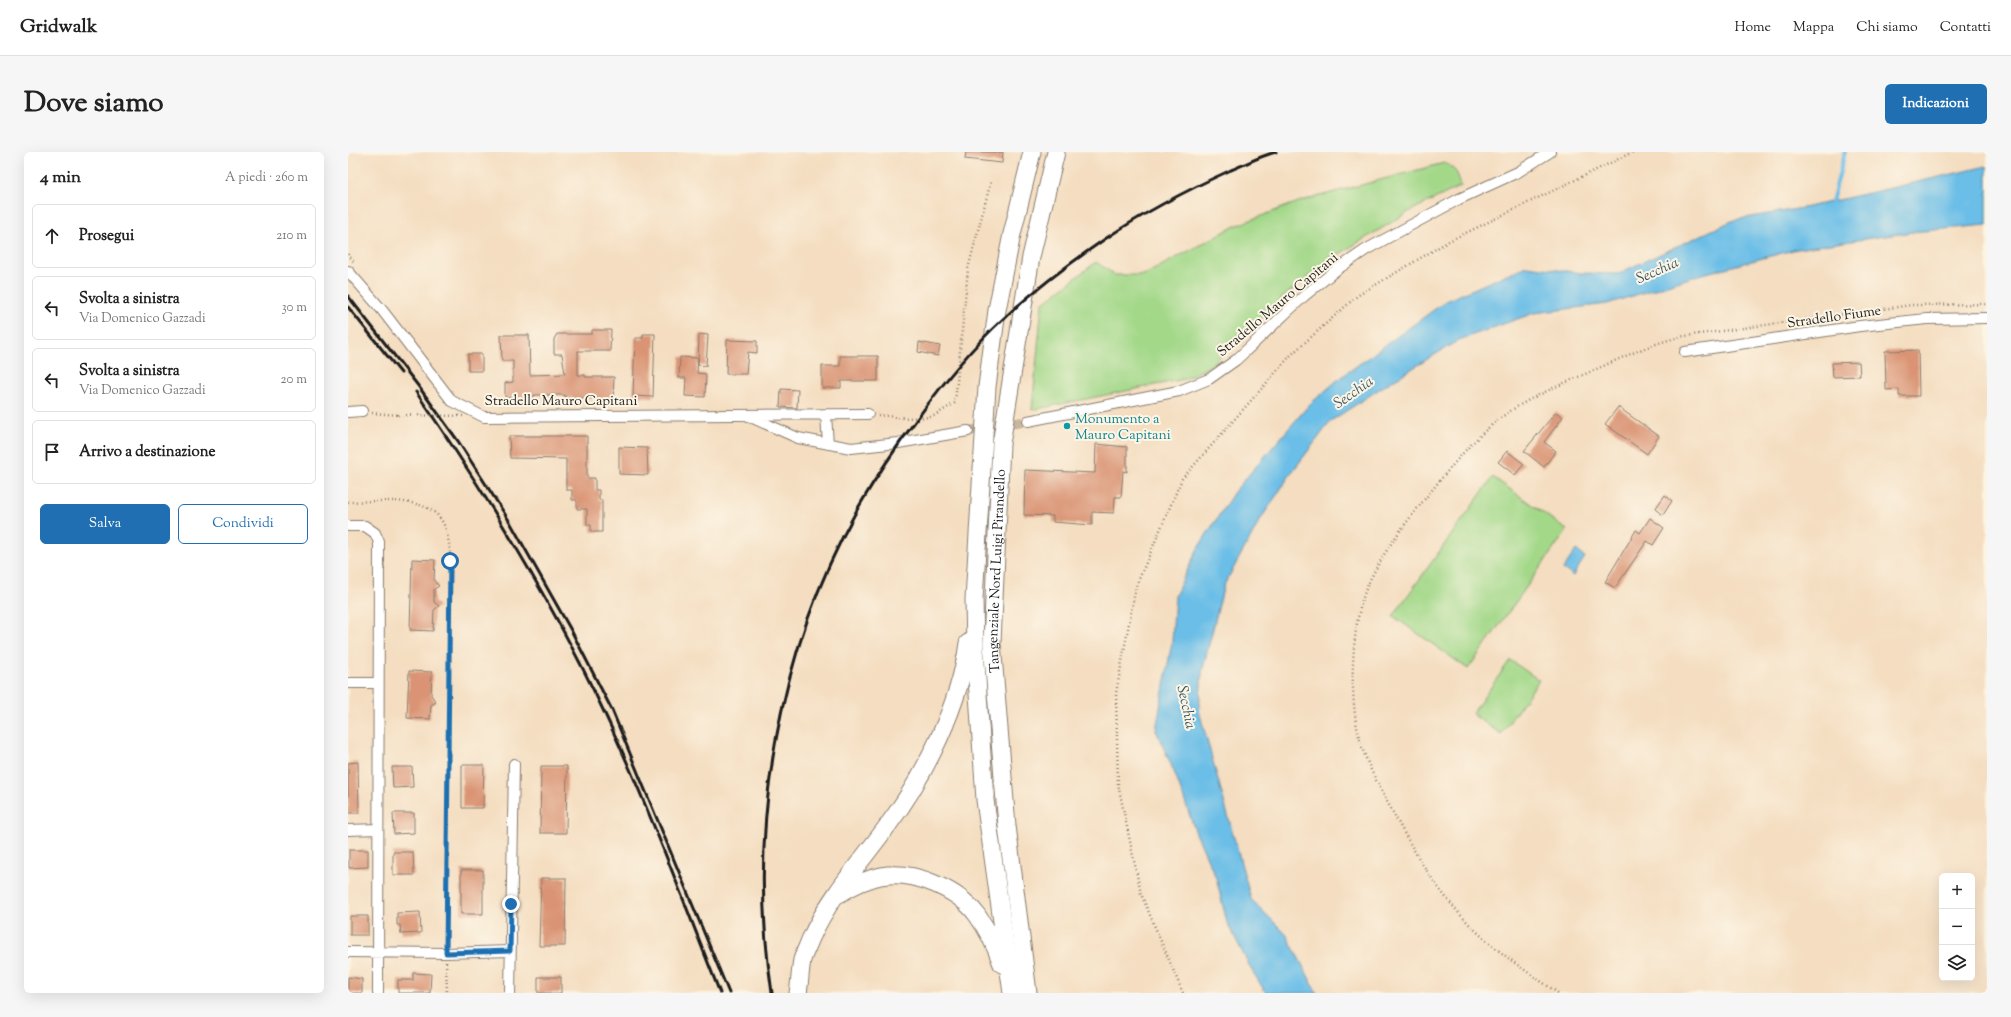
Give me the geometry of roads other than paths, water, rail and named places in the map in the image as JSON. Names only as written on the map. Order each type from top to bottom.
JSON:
[{"type":"highway","name":"Tangenziale Nord Luigi Pirandello","points":[[1018,992],[985,800],[975,648],[974,599],[987,387],[997,310],[1012,234],[1032,152]]},
{"type":"highway","name":"Tangenziale Nord Luigi Pirandello","points":[[1018,992],[1022,932],[1007,826],[992,643],[1001,444],[1031,257],[1056,152]]},
{"type":"highway","points":[[798,993],[803,959],[817,925],[835,896],[889,824],[922,771],[947,721],[966,656],[974,599]]},
{"type":"highway","points":[[835,896],[856,884],[882,876],[905,876],[928,881],[955,894],[976,914],[997,950],[1018,992]]},
{"type":"highway","points":[[1022,932],[1040,993]]},
{"type":"street","name":"Stradello Mauro Capitani","points":[[1028,421],[1179,391],[1209,379],[1236,360],[1304,296],[1336,270],[1402,229],[1459,199],[1518,172],[1550,152]]},
{"type":"street","name":"Stradello Mauro Capitani","points":[[348,271],[382,310],[452,401],[484,417],[868,414]]},
{"type":"street","name":"Stradello Fiume","points":[[1685,352],[1890,322],[1987,318]]},
{"type":"street","points":[[348,412],[362,411]]},
{"type":"street","name":"Stradello Mauro Capitani","points":[[743,414],[798,438],[851,448],[898,443],[968,431]]},
{"type":"street","points":[[826,415],[828,444]]},
{"type":"street","points":[[348,526],[364,526],[375,533],[379,542],[377,683],[378,993]]},
{"type":"street","points":[[348,683],[377,683]]},
{"type":"street","points":[[510,993],[514,764]]},
{"type":"street","points":[[348,830],[378,830]]},
{"type":"street","points":[[348,952],[446,953],[510,951]]},
{"type":"water","name":"Secchia","points":[[1987,166],[1987,225],[1912,232],[1797,249],[1699,275],[1607,304],[1534,313],[1459,340],[1390,382],[1331,421],[1292,472],[1262,517],[1224,585],[1202,672],[1199,711],[1251,899],[1286,934],[1317,993],[1266,993],[1251,969],[1227,922],[1216,878],[1196,833],[1175,774],[1156,730],[1172,642],[1175,596],[1198,548],[1234,492],[1309,405],[1340,378],[1446,301],[1526,266],[1582,273],[1617,274],[1734,220],[1808,207]]},
{"type":"water","points":[[1576,550],[1585,557],[1573,576],[1563,569]]},
{"type":"waterway","points":[[1831,206],[1845,152]]},
{"type":"tunnel","points":[[968,431],[1028,421]]},
{"type":"railway","points":[[772,993],[765,931],[764,868],[767,806],[775,743],[789,682],[807,622],[830,564],[865,496],[901,440],[947,379],[992,329],[1028,297],[1092,248],[1120,229],[1182,194],[1259,158],[1276,152]]},
{"type":"railway","points":[[348,296],[419,387],[458,441],[510,522],[572,632],[612,710],[729,993]]},
{"type":"railway","points":[[348,307],[401,373]]},
{"type":"railway","points":[[416,392],[493,509],[541,590],[585,672],[636,783],[720,993]]},
{"type":"place","name":"Monumento a Mauro Capitani","points":[[1067,426]]}]
